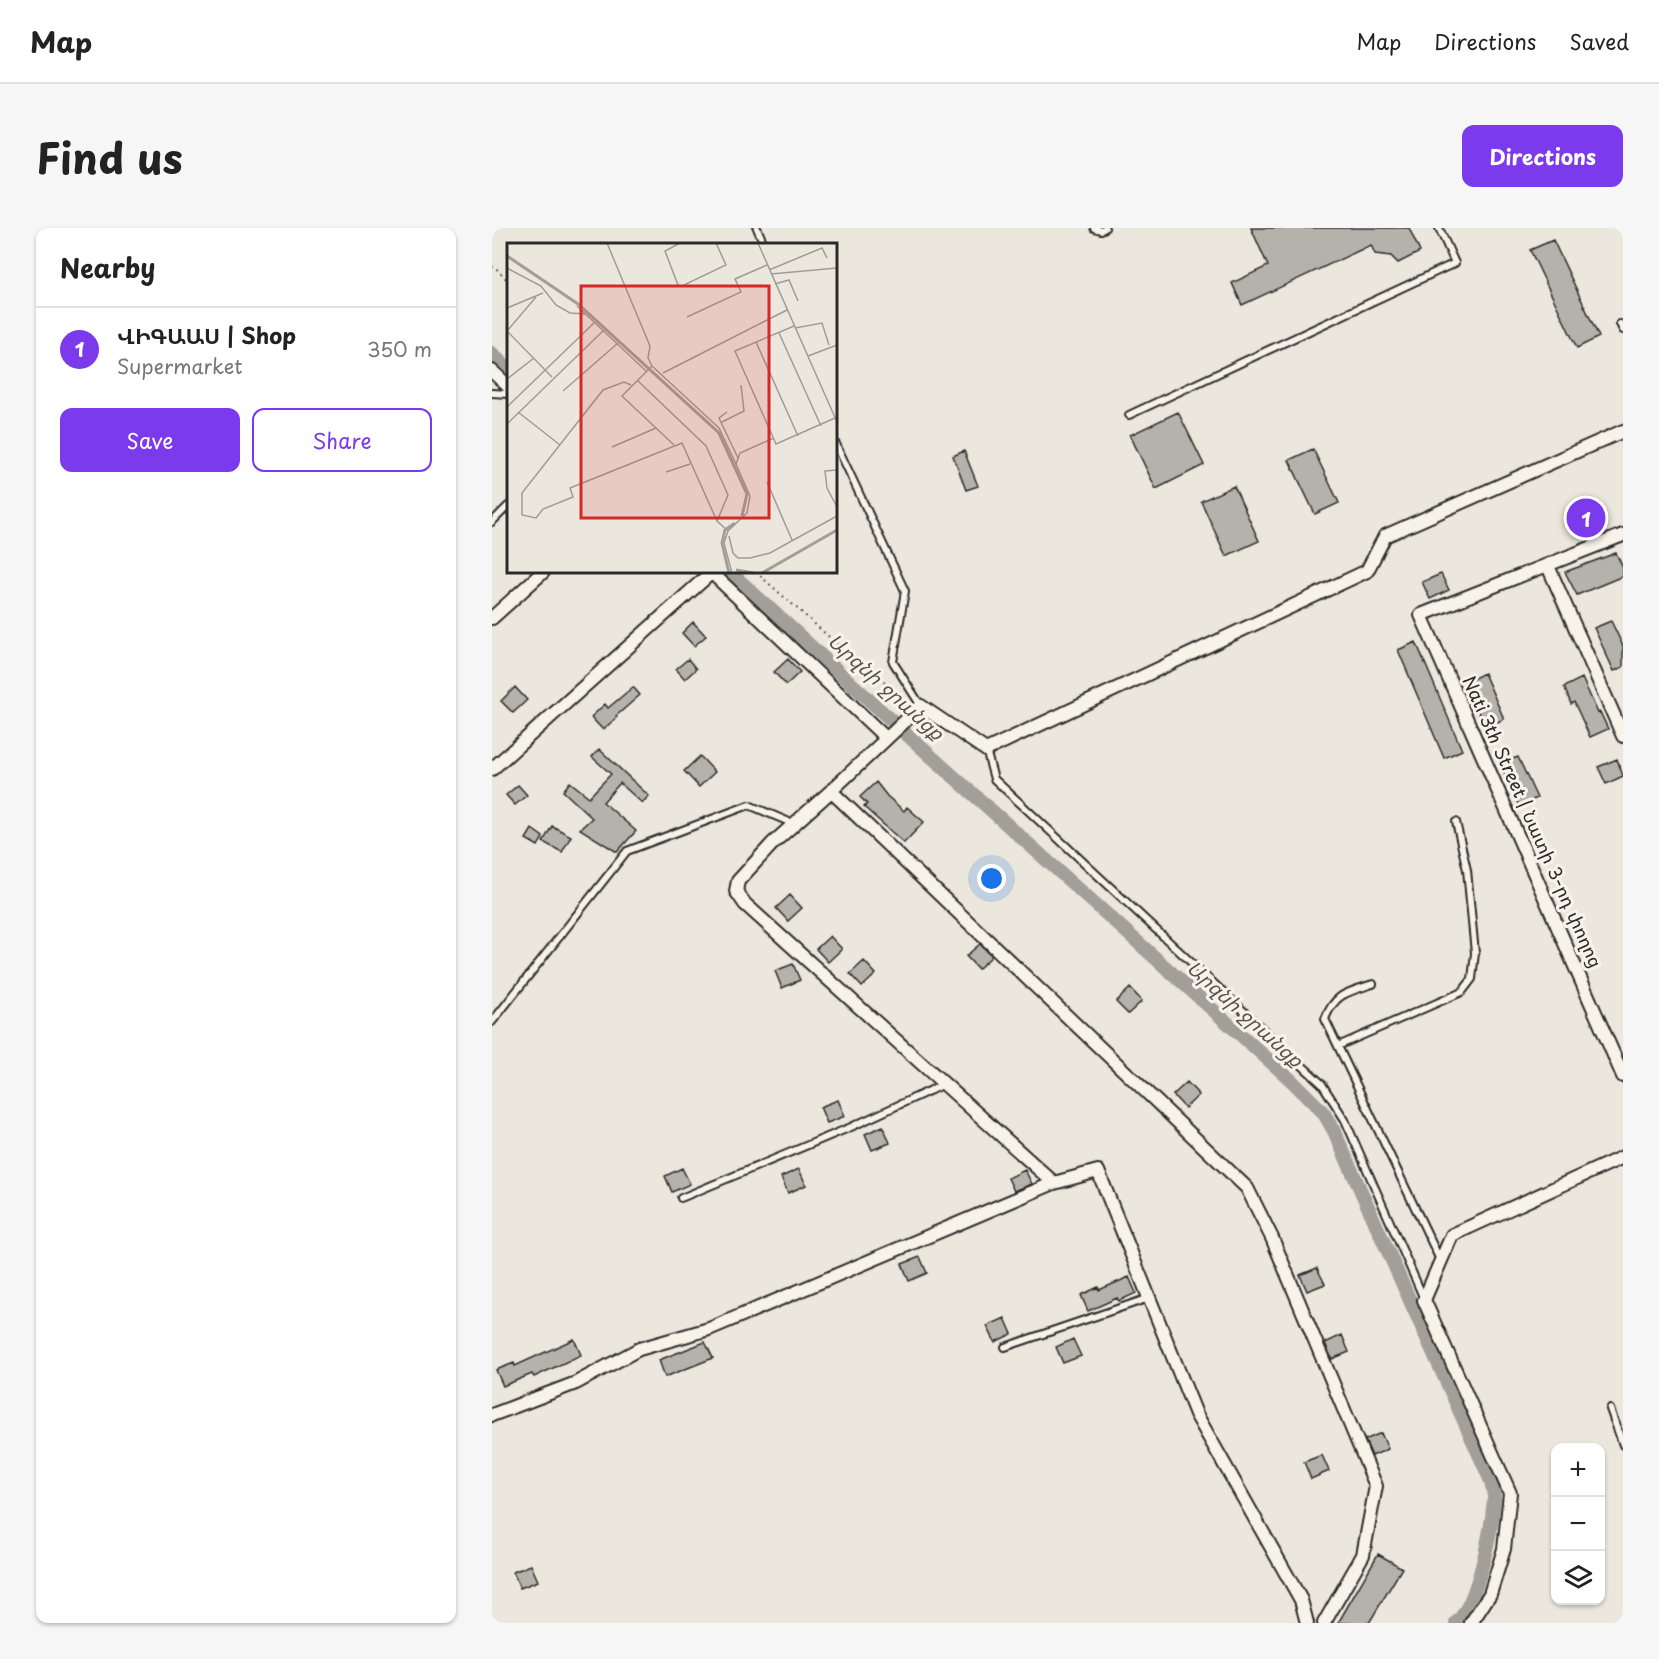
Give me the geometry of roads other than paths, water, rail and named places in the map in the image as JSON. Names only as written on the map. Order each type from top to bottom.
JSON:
[{"type":"street","points":[[492,371],[507,385]]},
{"type":"street","points":[[1053,1183],[745,904],[736,891],[738,881],[773,843],[921,706],[986,750],[1367,571],[1385,536],[1623,431]]},
{"type":"street","points":[[1623,535],[1548,566],[1623,736]]},
{"type":"street","name":"Nati 3th Street | Նատի 3-րդ փողոց","points":[[1548,566],[1422,615],[1623,1076]]},
{"type":"street","points":[[492,618],[542,573]]},
{"type":"street","points":[[492,769],[711,573]]},
{"type":"street","points":[[713,573],[890,735]]},
{"type":"street","points":[[831,791],[1247,1188],[1272,1239],[1376,1486],[1363,1555],[1324,1623]]},
{"type":"street","points":[[1471,1623],[1490,1594],[1504,1549],[1510,1493],[1424,1300],[1452,1235],[1623,1157]]},
{"type":"street","points":[[492,1415],[576,1383],[639,1349],[709,1329],[1053,1183],[1098,1171],[1196,1414],[1300,1600],[1307,1623]]},
{"type":"lane","points":[[757,228],[764,243]]},
{"type":"lane","points":[[1094,228],[1101,230],[1105,228]]},
{"type":"lane","points":[[1129,415],[1455,263],[1439,228]]},
{"type":"lane","points":[[492,393],[507,394]]},
{"type":"lane","points":[[837,446],[905,591],[893,662],[921,706]]},
{"type":"lane","points":[[492,522],[507,507]]},
{"type":"lane","points":[[986,750],[994,779],[1322,1084],[1345,1120],[1424,1300]]},
{"type":"lane","points":[[492,1022],[627,851],[749,805],[794,824]]},
{"type":"lane","points":[[1338,1046],[1462,992],[1472,979],[1475,953],[1467,870],[1456,822]]},
{"type":"lane","points":[[1373,984],[1349,992],[1331,1004],[1325,1019],[1440,1260]]},
{"type":"lane","points":[[681,1198],[851,1127],[944,1084]]},
{"type":"lane","points":[[1005,1347],[1149,1298]]},
{"type":"lane","points":[[1610,1409],[1623,1445]]},
{"type":"waterway","name":"Արզնի ջրանցք","points":[[492,353],[507,367]]},
{"type":"waterway","name":"Արզնի ջրանցք","points":[[731,573],[1292,1081],[1323,1112],[1334,1131],[1492,1486],[1493,1511],[1487,1545],[1471,1599],[1456,1623]]},
{"type":"place","name":"ՎԻԳԱԱՍ | Shop","points":[[1586,518]]}]
